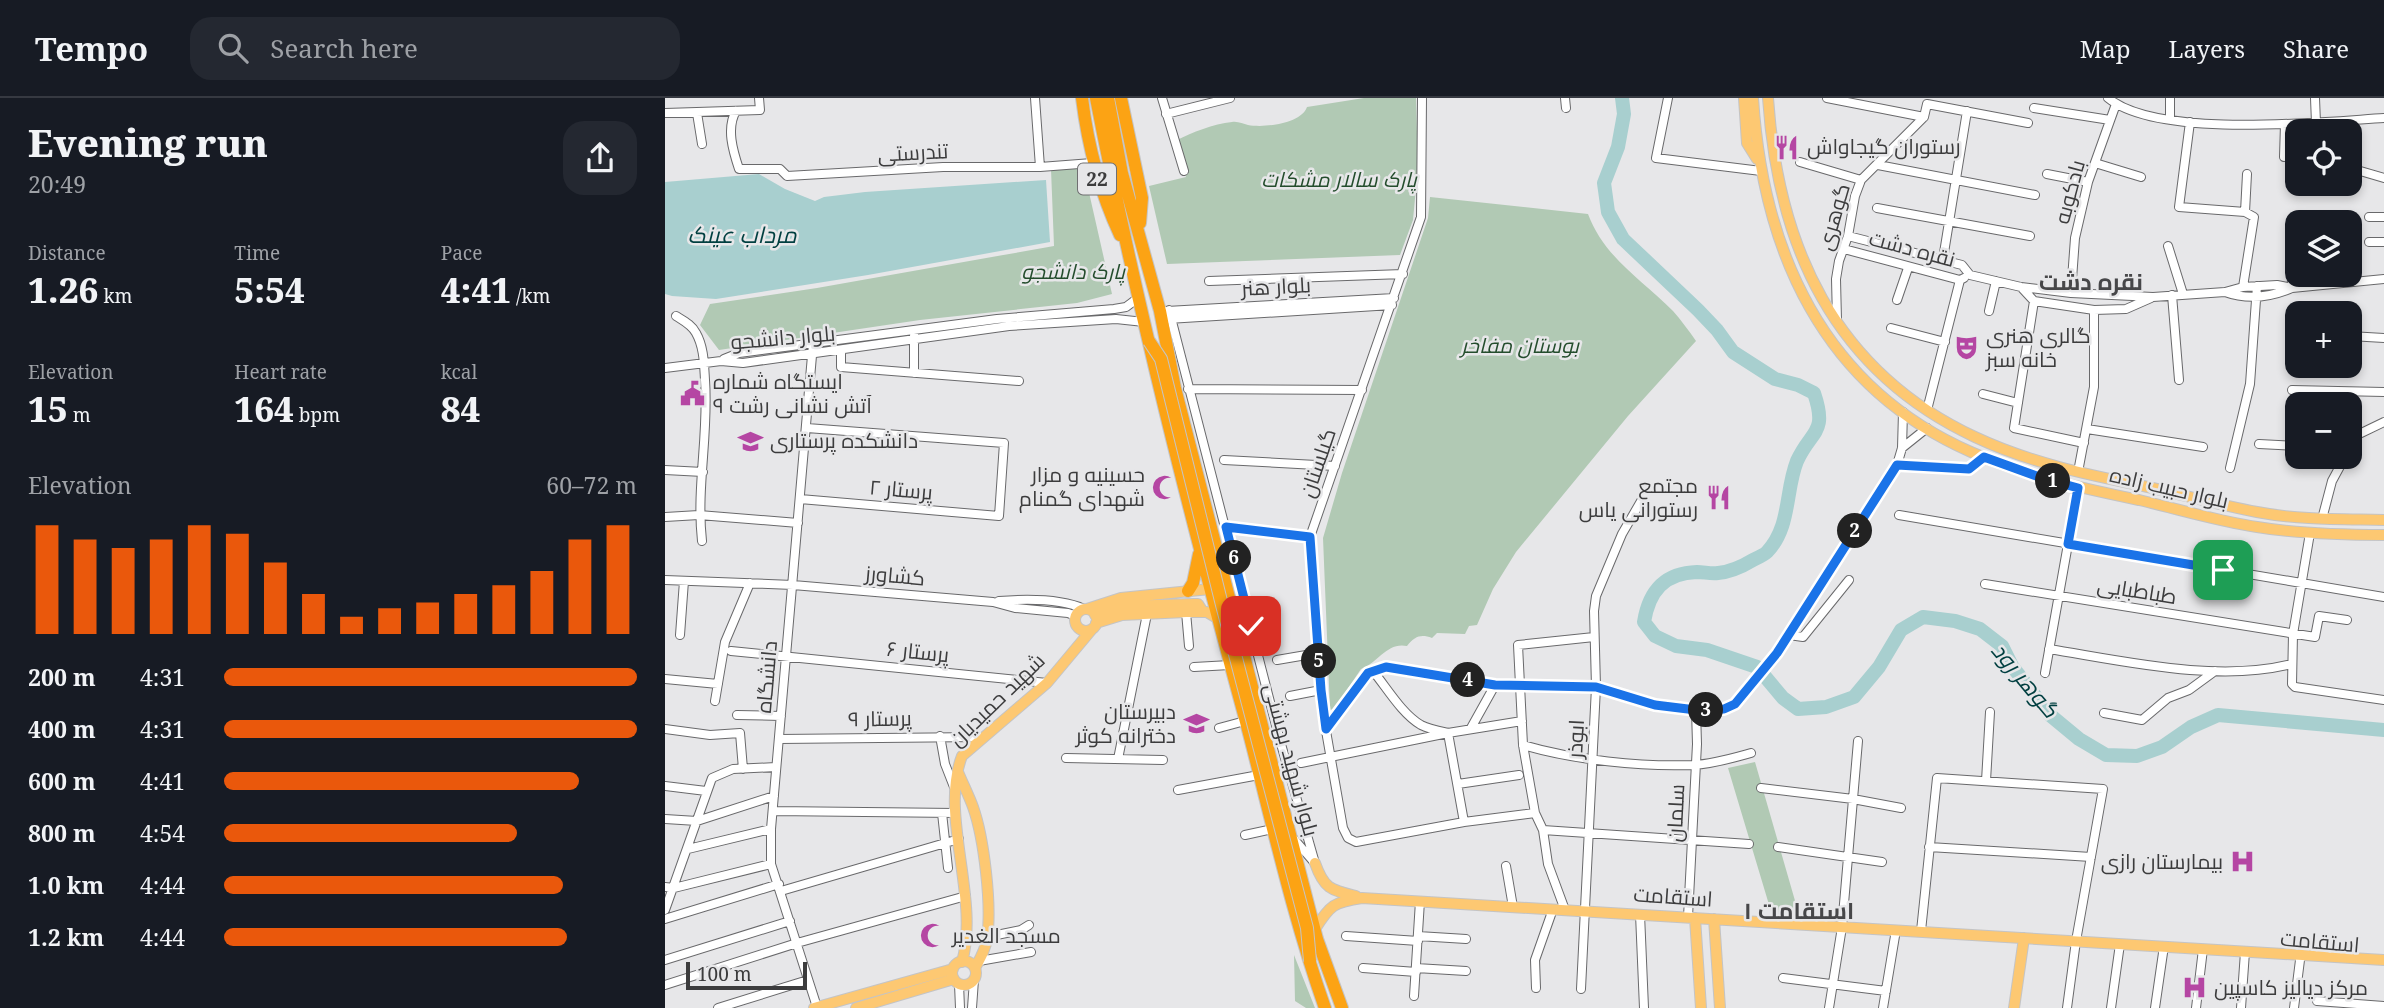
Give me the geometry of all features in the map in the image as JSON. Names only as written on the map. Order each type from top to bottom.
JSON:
[{"type":"highway","name":"22","points":[[1082,98],[1092,163],[1105,202],[1129,255]]},
{"type":"highway","points":[[1096,98],[1129,255]]},
{"type":"highway","name":"بلوار شهید بهشتی","points":[[1108,98],[1122,173],[1165,315],[1175,388],[1315,929],[1342,1008]]},
{"type":"highway","name":"22","points":[[1121,98],[1142,198],[1139,234]]},
{"type":"highway","name":"بلوار شهید بهشتی","points":[[1129,255],[1217,618],[1273,829],[1325,1008]]},
{"type":"highway","points":[[1149,341],[1161,359],[1307,928],[1310,961]]},
{"type":"highway","points":[[1188,591],[1195,576],[1200,547]]},
{"type":"highway","points":[[1210,589],[1226,586]]},
{"type":"highway","points":[[1250,738],[1260,745],[1265,735]]},
{"type":"highway","points":[[1258,769],[1256,756],[1261,750],[1267,752],[1271,759]]},
{"type":"main road","points":[[1744,98],[1747,143],[1760,167]]},
{"type":"main road","name":"بلوار حبیب زاده","points":[[1753,98],[1760,167],[1780,247],[1797,286],[1824,331],[1845,359],[1903,412],[1927,428],[1984,457],[2078,488],[2254,527],[2310,533],[2384,535]]},
{"type":"main road","name":"بلوار حبیب زاده","points":[[1768,98],[1774,161],[1795,241],[1811,279],[1857,349],[1884,376],[1927,410],[1976,438],[2011,452],[2078,472],[2256,512],[2322,519],[2384,520]]},
{"type":"main road","points":[[1774,161],[1775,98]]},
{"type":"main road","points":[[2120,496],[2127,490],[2124,482]]},
{"type":"main road","points":[[2161,505],[2156,495],[2164,490]]},
{"type":"main road","points":[[1087,618],[1121,598],[1210,589]]},
{"type":"main road","points":[[1087,618],[1120,606],[1198,604],[1203,612]]},
{"type":"main road","points":[[1087,618],[1186,612],[1203,612],[1217,618]]},
{"type":"main road","name":"شهید حمیدیان","points":[[956,770],[962,756],[981,737],[1047,683],[1066,660],[1087,618]]},
{"type":"main road","name":"شهید حمیدیان","points":[[1066,660],[1087,618]]},
{"type":"main road","points":[[956,770],[956,813],[965,896],[966,941],[957,973]]},
{"type":"main road","points":[[956,770],[973,808],[982,842],[988,937],[976,969],[966,985],[957,973]]},
{"type":"main road","points":[[1315,863],[1325,885],[1334,891],[1362,898]]},
{"type":"main road","name":"استقامت","points":[[1315,929],[1335,902],[1362,898],[2249,952],[2271,951],[2384,960]]},
{"type":"main road","points":[[1691,918],[1701,1008]]},
{"type":"main road","points":[[1714,919],[1720,1008]]},
{"type":"main road","points":[[2014,1008],[2024,938]]},
{"type":"main road","name":"استقامت","points":[[2249,952],[2270,958],[2384,966]]},
{"type":"main road","points":[[856,1008],[957,973],[969,963],[976,969]]},
{"type":"main road","points":[[815,1008],[957,973]]},
{"type":"street","points":[[665,113],[760,110],[759,98]]},
{"type":"street","points":[[1035,98],[1040,167]]},
{"type":"street","points":[[1162,98],[1184,171]]},
{"type":"street","points":[[1166,114],[1230,98]]},
{"type":"street","name":"گیلستان","points":[[1422,98],[1421,217],[1310,537],[1321,690],[1343,828],[1348,838],[1356,842],[1464,822]]},
{"type":"street","points":[[1565,98],[1566,108]]},
{"type":"street","points":[[1668,98],[1656,158],[1760,167]]},
{"type":"street","points":[[1827,98],[1924,117],[1926,101]]},
{"type":"street","points":[[1926,101],[1938,98]]},
{"type":"street","points":[[2108,98],[2141,114],[2246,126],[2285,124],[2284,157]]},
{"type":"street","points":[[2170,98],[2170,118]]},
{"type":"street","points":[[2315,98],[2316,119]]},
{"type":"street","points":[[1926,101],[2028,123]]},
{"type":"street","name":"بادکوبه","points":[[2071,293],[2075,238],[2088,182],[2116,104]]},
{"type":"street","points":[[2034,108],[2110,120]]},
{"type":"street","name":"تندرستی","points":[[736,111],[731,119],[731,142],[740,169],[780,169],[787,176],[943,167],[1040,167],[1092,163]]},
{"type":"street","points":[[1943,259],[1967,111]]},
{"type":"street","points":[[697,113],[702,144]]},
{"type":"street","name":"گوهری","points":[[1837,322],[1836,279],[1839,261],[1848,236],[1855,196],[1861,180],[1924,117]]},
{"type":"street","points":[[2362,120],[2384,118]]},
{"type":"street","points":[[2190,121],[2179,207],[2245,212],[2254,217],[2243,287]]},
{"type":"street","points":[[1800,162],[1861,180]]},
{"type":"street","points":[[2095,163],[2141,177]]},
{"type":"street","points":[[1878,165],[2035,195]]},
{"type":"street","points":[[2362,172],[2384,178]]},
{"type":"street","points":[[2047,174],[2088,182]]},
{"type":"street","points":[[2245,212],[2248,174]]},
{"type":"street","points":[[1877,208],[2030,236]]},
{"type":"street","points":[[2369,217],[2384,217]]},
{"type":"street","name":"نقره دشت","points":[[1848,236],[1962,265],[1970,275],[2021,287],[2071,293],[2153,297],[2225,292],[2257,286],[2305,287]]},
{"type":"street","points":[[1858,253],[1856,244],[1862,239]]},
{"type":"street","points":[[2369,242],[2384,242]]},
{"type":"street","points":[[2168,246],[2183,294]]},
{"type":"street","name":"نقره دشت","points":[[1844,249],[1960,280],[1970,275]]},
{"type":"street","points":[[1897,300],[1908,268]]},
{"type":"street","points":[[1209,281],[1403,274]]},
{"type":"street","name":"نقره دشت","points":[[2362,281],[2384,279]]},
{"type":"street","points":[[1927,410],[1960,280]]},
{"type":"street","points":[[1989,311],[1996,281]]},
{"type":"street","points":[[2230,468],[2250,384],[2257,286]]},
{"type":"street","points":[[2021,287],[2034,301],[2014,428],[2084,443]]},
{"type":"street","name":"نقره دشت","points":[[2225,292],[2240,298],[2278,294],[2292,288]]},
{"type":"street","points":[[2172,295],[2179,380]]},
{"type":"street","name":"نقره دشت","points":[[2034,301],[2094,310],[2126,309],[2153,297]]},
{"type":"street","name":"بلوار دانشجو","points":[[721,360],[743,363],[914,340],[998,323],[1126,307],[1138,298]]},
{"type":"street","name":"بلوار هنر","points":[[1165,315],[1393,301]]},
{"type":"street","points":[[1114,309],[1118,312],[1116,319]]},
{"type":"street","points":[[2078,472],[2094,387],[2094,310]]},
{"type":"street","points":[[1165,315],[1226,527],[1315,863]]},
{"type":"street","points":[[676,316],[691,326],[697,334],[704,363],[707,405],[699,515],[702,541]]},
{"type":"street","name":"بلوار دانشجو","points":[[721,360],[739,353],[913,329],[1116,319],[1144,322]]},
{"type":"street","points":[[1891,328],[1945,342]]},
{"type":"street","points":[[913,329],[914,373]]},
{"type":"street","points":[[2362,337],[2384,338]]},
{"type":"street","name":"دانشگاه","points":[[813,344],[776,767],[771,864],[815,1008]]},
{"type":"street","points":[[841,350],[842,367],[1019,381]]},
{"type":"street","points":[[665,368],[721,360]]},
{"type":"street","points":[[1188,389],[1362,390]]},
{"type":"street","points":[[2293,390],[2384,393]]},
{"type":"street","points":[[1983,394],[2018,403]]},
{"type":"street","points":[[1326,729],[1368,673],[1386,667],[1495,685],[1596,687],[1655,705],[1696,710],[1724,709],[1735,704],[1777,653],[1897,465],[1902,448],[1903,412]]},
{"type":"street","points":[[2362,433],[2384,422]]},
{"type":"street","name":"پرستار ۲","points":[[800,499],[999,516],[1005,443],[807,428]]},
{"type":"street","points":[[1902,448],[1927,428]]},
{"type":"street","points":[[2087,429],[2203,447]]},
{"type":"street","points":[[2259,444],[2285,445]]},
{"type":"street","points":[[1897,465],[1969,469],[1984,457]]},
{"type":"street","points":[[1224,460],[1335,466]]},
{"type":"street","points":[[2322,519],[2332,481],[2338,469]]},
{"type":"street","points":[[665,470],[703,472]]},
{"type":"street","points":[[2045,673],[2078,488]]},
{"type":"street","name":"ابوذر","points":[[1581,989],[1596,687],[1594,611],[1596,596],[1622,534],[1644,496]]},
{"type":"street","points":[[665,517],[699,515],[797,523]]},
{"type":"street","points":[[1899,516],[2384,597]]},
{"type":"street","points":[[1226,527],[1310,537]]},
{"type":"street","points":[[2310,533],[2293,634],[2291,684],[2295,687],[2384,700]]},
{"type":"street","name":"کشاورز","points":[[665,580],[793,585],[993,602],[1017,600],[1066,604],[1087,618]]},
{"type":"street","points":[[1789,635],[1803,637],[1849,580]]},
{"type":"street","points":[[680,635],[684,581]]},
{"type":"street","points":[[715,701],[725,642],[750,583]]},
{"type":"street","name":"طباطبایی","points":[[1985,584],[2293,634]]},
{"type":"street","points":[[1186,612],[1189,646]]},
{"type":"street","points":[[1118,759],[1147,614]]},
{"type":"street","points":[[2293,634],[2315,637],[2319,616],[2347,620]]},
{"type":"street","points":[[1536,988],[1535,960],[1559,909],[1543,830],[1535,813],[1523,745],[1518,645],[1594,637]]},
{"type":"street","points":[[2049,649],[2177,669],[2262,670],[2292,664]]},
{"type":"street","name":"پرستار ۶","points":[[731,651],[1047,683]]},
{"type":"street","points":[[1277,660],[1318,653]]},
{"type":"street","points":[[1193,667],[1230,664]]},
{"type":"street","points":[[1373,671],[1420,725],[1448,733]]},
{"type":"street","points":[[2104,713],[2142,720],[2168,698],[2189,690],[2215,671]]},
{"type":"street","points":[[665,679],[718,684]]},
{"type":"street","points":[[1471,728],[1495,685]]},
{"type":"street","points":[[1290,696],[1321,690]]},
{"type":"street","name":"سلمان","points":[[1691,918],[1696,710]]},
{"type":"street","points":[[1986,781],[1990,712]]},
{"type":"street","points":[[737,715],[781,716]]},
{"type":"street","points":[[1219,727],[1245,721]]},
{"type":"street","points":[[1301,763],[1471,728],[1522,721]]},
{"type":"street","points":[[665,729],[710,735],[740,733],[743,768]]},
{"type":"street","points":[[1448,733],[1464,822],[1535,813]]},
{"type":"street","points":[[940,736],[947,772],[955,789]]},
{"type":"street","name":"پرستار ۹","points":[[779,738],[981,737]]},
{"type":"street","points":[[1829,1008],[1842,927],[1858,741]]},
{"type":"street","points":[[1523,745],[1593,759],[1696,765],[1751,753]]},
{"type":"street","points":[[1066,758],[1163,761]]},
{"type":"street","points":[[665,910],[669,887],[688,849],[712,778],[733,769],[776,767]]},
{"type":"street","points":[[1178,790],[1258,769]]},
{"type":"street","points":[[1275,773],[1288,769]]},
{"type":"street","points":[[1458,784],[1519,775]]},
{"type":"street","points":[[1921,931],[1937,778],[2103,789],[2067,1008]]},
{"type":"street","points":[[665,786],[706,791]]},
{"type":"street","points":[[1761,788],[1853,799],[1901,808]]},
{"type":"street","points":[[665,819],[697,821],[774,796]]},
{"type":"street","points":[[773,811],[956,813]]},
{"type":"street","points":[[942,813],[948,869]]},
{"type":"street","points":[[688,849],[771,829]]},
{"type":"street","points":[[1245,835],[1273,829]]},
{"type":"street","points":[[1543,830],[1749,844]]},
{"type":"street","points":[[1292,837],[1315,863]]},
{"type":"street","points":[[665,919],[959,839]]},
{"type":"street","points":[[1778,847],[1882,862]]},
{"type":"street","points":[[1929,847],[2091,857]]},
{"type":"street","points":[[669,887],[771,864]]},
{"type":"street","points":[[1506,866],[1513,907]]},
{"type":"street","points":[[665,985],[797,943],[965,896]]},
{"type":"street","points":[[1414,996],[1420,901]]},
{"type":"street","points":[[1640,914],[1644,1008]]},
{"type":"street","points":[[665,960],[790,921]]},
{"type":"street","points":[[988,937],[1021,930],[1029,925]]},
{"type":"street","points":[[1884,1008],[1896,930]]},
{"type":"street","points":[[1346,936],[1466,939]]},
{"type":"street","points":[[2111,1008],[2120,944]]},
{"type":"street","points":[[2155,1008],[2164,946]]},
{"type":"street","points":[[2196,1008],[2203,949]]},
{"type":"street","points":[[972,1008],[976,969],[1031,952]]},
{"type":"street","points":[[2241,1008],[2249,952]]},
{"type":"street","points":[[2294,1008],[2300,960]]},
{"type":"street","points":[[1363,968],[1466,971]]},
{"type":"street","points":[[957,973],[960,1008]]},
{"type":"street","points":[[1783,978],[1886,991]]},
{"type":"street","points":[[718,1008],[808,980]]},
{"type":"street","points":[[2317,1001],[2384,1006]]},
{"type":"green space","name":"پارک سالار مشکات","points":[[1364,98],[1416,98],[1418,166],[1413,220],[1400,255],[1167,264],[1149,186],[1186,177],[1175,141],[1196,132],[1234,122],[1255,126],[1281,124],[1297,117],[1307,107]]},
{"type":"green space","name":"پارک دانشجو","points":[[1083,166],[1112,294],[1077,303],[920,320],[719,350],[700,325],[710,304],[1054,246],[1051,169]]},
{"type":"green space","name":"بوستان مفاخر","points":[[1430,197],[1588,214],[1613,255],[1673,311],[1696,341],[1628,416],[1516,552],[1493,589],[1477,625],[1469,626],[1465,634],[1437,633],[1432,638],[1421,636],[1407,646],[1388,650],[1361,669],[1334,709],[1330,710],[1323,538],[1342,473],[1428,218]]},
{"type":"green space","points":[[1755,762],[1800,918],[1773,918],[1728,768]]},
{"type":"green space","points":[[1294,955],[1315,1008],[1306,1008],[1295,1001]]},
{"type":"water","name":"مرداب عینک","points":[[759,174],[785,189],[815,201],[824,197],[865,192],[1046,180],[1050,242],[716,299],[665,294],[665,182]]},
{"type":"waterway","name":"گوهر رود","points":[[1622,98],[1624,114],[1618,147],[1604,183],[1608,212],[1623,239],[1698,310],[1733,352],[1775,379],[1798,385],[1814,393],[1819,417],[1816,431],[1802,451],[1793,472],[1784,520],[1775,542],[1764,554],[1732,570],[1685,573],[1667,580],[1654,593],[1646,611],[1644,622],[1655,636],[1676,646],[1707,650],[1757,667],[1783,698],[1798,709],[1826,707],[1854,697],[1879,667],[1901,630],[1923,617],[1955,621],[1980,629],[2002,646],[2012,666],[2050,715],[2079,739],[2106,755],[2137,756],[2162,747],[2191,727],[2218,715],[2384,730]]},
{"type":"place","name":"رستوران گیجاواش","points":[[1787,147]]},
{"type":"place","name":"گالری هنری خانه سبز","points":[[1966,348]]},
{"type":"place","name":"ایستگاه شماره ۹ آتش نشانی رشت","points":[[693,394]]},
{"type":"place","name":"دانشکده پرستاری","points":[[750,441]]},
{"type":"place","name":"حسینیه و مزار شهدای گمنام","points":[[1165,487]]},
{"type":"place","name":"مجتمع رستورانی یاس","points":[[1718,498]]},
{"type":"place","name":"دبیرستان دخترانه کوثر","points":[[1196,724]]},
{"type":"place","name":"بیمارستان رازی","points":[[2243,862]]},
{"type":"place","name":"مسجد الغدیر","points":[[932,936]]},
{"type":"place","name":"مرکز دیالیز کاسپین","points":[[2194,988]]},
{"type":"district","name":"نقره دشت","points":[[2091,282]]},
{"type":"district","name":"استقامت ۱","points":[[1799,911]]},
{"type":"route","points":[[1251,626],[1226,527],[1310,537],[1322,708],[1326,729],[1368,673],[1386,667],[1495,685],[1596,687],[1655,705],[1696,710],[1724,709],[1735,704],[1777,653],[1897,465],[1969,469],[1984,457],[2078,488],[2068,544],[2223,570]]}]
